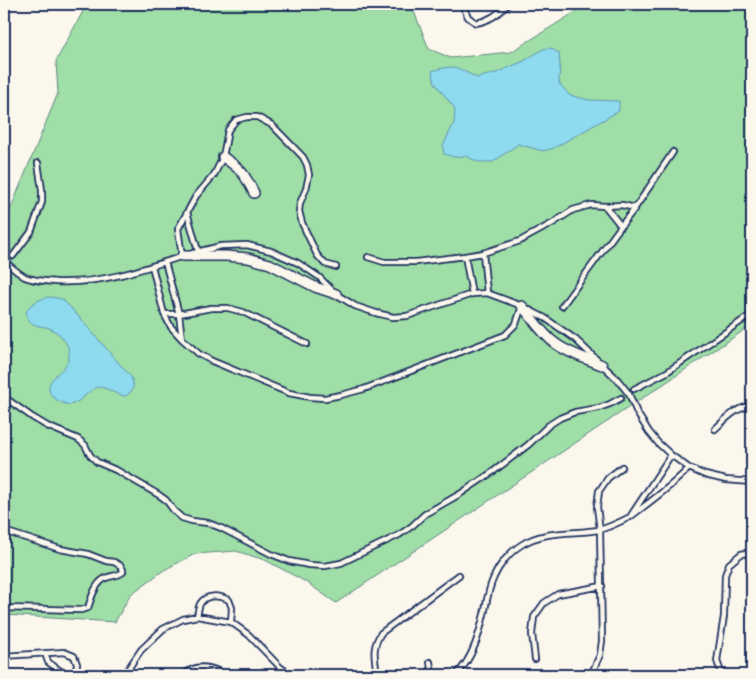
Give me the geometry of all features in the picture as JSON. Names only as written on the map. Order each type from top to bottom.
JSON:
[{"type":"street","points":[[223,157],[245,175],[254,193]]},
{"type":"street","points":[[182,256],[248,258],[270,264],[315,287],[336,294]]},
{"type":"street","points":[[522,306],[539,328],[556,344],[602,365]]},
{"type":"lane","points":[[462,4],[468,17],[476,22],[483,21],[496,14],[508,4]]},
{"type":"lane","points":[[182,256],[178,229],[196,196],[214,175],[223,157],[228,130],[236,120],[257,116],[272,125],[303,157],[309,175],[300,203],[299,211],[302,223],[317,255],[325,264],[336,268]]},
{"type":"lane","points":[[562,306],[635,208],[673,152]]},
{"type":"lane","points":[[13,256],[31,232],[42,202],[38,163]]},
{"type":"lane","points":[[368,257],[384,262],[416,262],[465,256],[520,241],[553,224],[573,210],[591,205],[622,205],[635,208]]},
{"type":"lane","points":[[605,206],[621,226]]},
{"type":"lane","points":[[187,212],[198,251]]},
{"type":"lane","points":[[4,261],[26,277],[43,281],[71,282],[100,280],[221,246],[247,245],[271,251],[298,263],[319,277],[336,294],[356,306],[393,317],[407,316],[472,294],[486,293],[522,306],[545,318],[574,339],[617,379],[629,394],[637,413],[658,443],[689,468],[705,475],[726,480],[752,482]]},
{"type":"lane","points":[[483,252],[486,293]]},
{"type":"lane","points":[[465,256],[472,294]]},
{"type":"lane","points":[[165,262],[179,314],[182,339]]},
{"type":"lane","points":[[152,266],[164,314],[182,339],[199,354],[289,394],[310,398],[325,398],[364,389],[504,335],[516,324],[522,306]]},
{"type":"lane","points":[[164,314],[179,314],[211,308],[228,308],[244,312],[307,344]]},
{"type":"lane","points":[[634,389],[667,372],[752,314]]},
{"type":"lane","points":[[4,397],[47,426],[78,439],[85,445],[97,462],[118,471],[159,495],[182,518],[208,523],[221,528],[271,554],[289,561],[325,566],[341,563],[399,535],[425,514],[460,494],[494,471],[560,418],[575,412],[599,408],[621,398]]},
{"type":"lane","points":[[715,429],[739,409],[745,406],[752,408]]},
{"type":"lane","points":[[630,517],[671,455]]},
{"type":"lane","points":[[591,675],[600,655],[602,641],[598,491],[608,478],[622,467]]},
{"type":"lane","points":[[456,675],[464,668],[474,646],[482,625],[488,594],[494,576],[505,560],[520,546],[537,537],[600,530],[617,524],[630,517],[658,496],[689,468]]},
{"type":"lane","points":[[650,488],[658,496]]},
{"type":"lane","points":[[4,532],[60,549],[88,554],[114,562],[121,566],[123,572],[120,575],[104,578],[98,584],[88,608],[85,609],[4,608]]},
{"type":"lane","points":[[722,675],[717,662],[724,616],[725,575],[729,564],[741,554],[752,552]]},
{"type":"lane","points":[[377,675],[374,649],[375,642],[381,633],[458,575]]},
{"type":"lane","points":[[535,660],[532,634],[534,617],[544,603],[558,594],[602,586]]},
{"type":"lane","points":[[197,616],[200,604],[208,597],[220,596],[229,600],[232,608],[230,622]]},
{"type":"lane","points":[[124,675],[141,650],[163,629],[183,619],[197,616],[230,622],[249,635],[280,667],[292,675]]},
{"type":"lane","points":[[4,656],[64,652],[74,656],[77,664],[75,675]]},
{"type":"lane","points":[[46,654],[48,662],[66,675]]},
{"type":"lane","points":[[430,662],[432,675]]},
{"type":"lane","points":[[184,675],[199,667],[210,667],[218,671]]},
{"type":"green space","points":[[87,4],[411,4],[429,49],[451,58],[511,52],[588,4],[752,4],[752,325],[336,603],[306,582],[265,560],[236,551],[195,554],[164,570],[131,594],[115,622],[4,615],[4,225],[58,93],[56,61]]},
{"type":"water","points":[[550,48],[559,53],[559,83],[569,95],[589,100],[619,101],[619,111],[554,148],[543,151],[518,144],[493,162],[478,162],[466,156],[454,157],[444,154],[443,146],[454,123],[455,109],[435,83],[432,71],[451,67],[477,78],[496,73],[524,61],[543,49]]},
{"type":"water","points":[[50,297],[62,299],[131,377],[133,388],[131,392],[126,396],[119,395],[97,387],[79,401],[70,405],[58,401],[51,395],[49,388],[52,379],[68,362],[68,347],[58,333],[50,328],[32,323],[27,315],[27,311],[32,304]]}]
